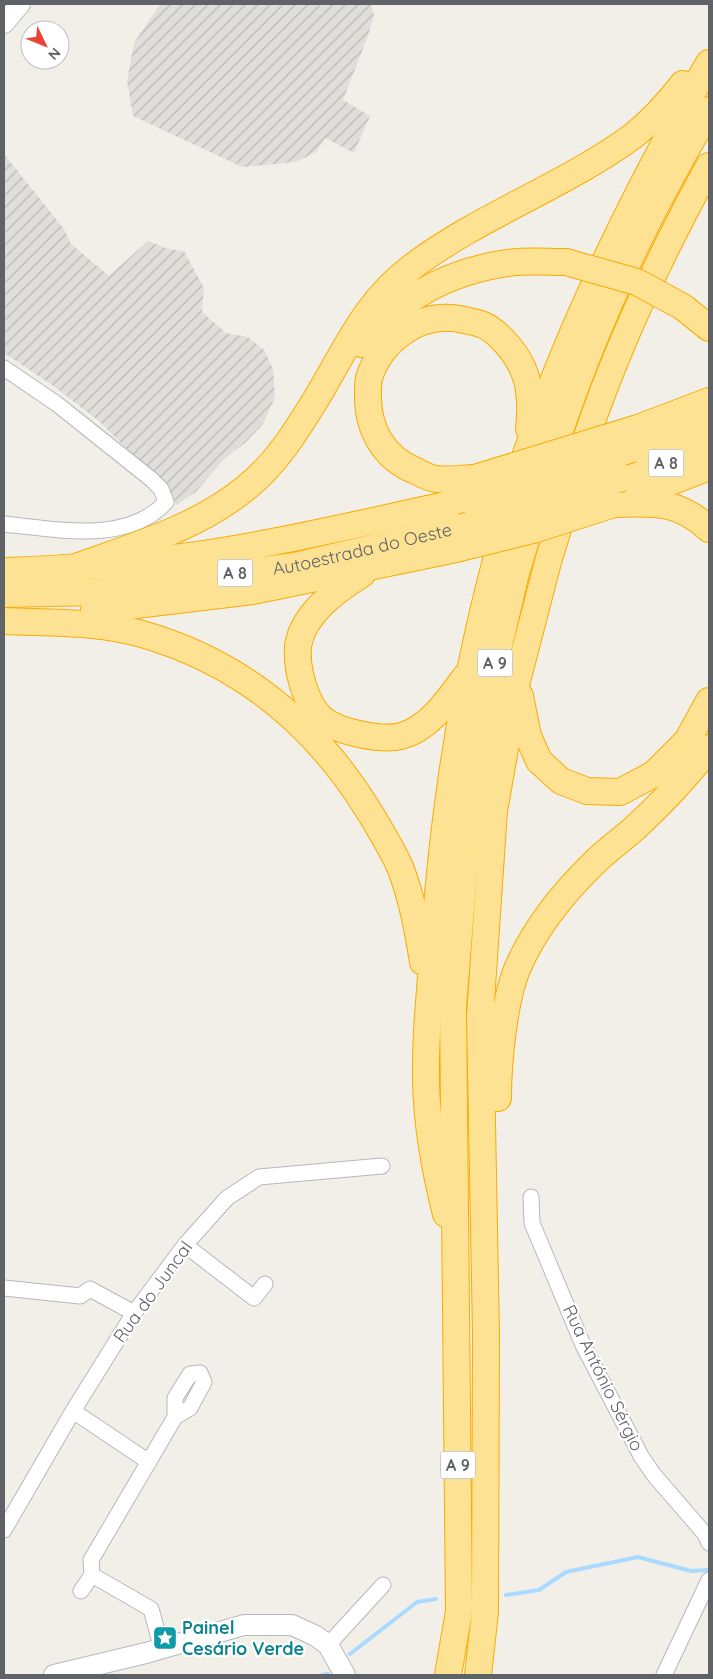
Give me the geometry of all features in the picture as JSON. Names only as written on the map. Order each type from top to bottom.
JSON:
[{"type":"highway","points":[[73,568],[208,515],[248,487],[284,448],[316,398],[354,330],[379,295],[412,267],[454,240],[633,136],[663,109],[709,53]]},
{"type":"highway","points":[[456,1254],[435,1173],[426,1083],[429,1004],[446,805],[468,672],[494,564],[527,452],[612,244],[675,122],[709,63]]},
{"type":"highway","name":"A 9","points":[[448,1675],[459,1611],[453,1007],[469,809],[492,675],[516,573],[560,430],[605,315],[645,226],[709,110]]},
{"type":"highway","name":"A 9","points":[[478,1675],[485,1612],[486,1334],[480,1016],[494,811],[517,681],[549,558],[588,432],[628,328],[663,251],[709,166]]},
{"type":"highway","points":[[316,398],[375,328],[399,306],[426,288],[455,276],[509,262],[566,262],[637,282],[683,307],[709,328]]},
{"type":"highway","points":[[472,489],[436,480],[402,466],[383,448],[373,429],[368,408],[369,379],[388,343],[416,323],[444,316],[487,324],[515,352],[527,377],[529,393],[531,412],[527,452]]},
{"type":"highway","points":[[635,439],[709,401]]},
{"type":"highway","name":"Autoestrada do Oeste","points":[[4,571],[73,568],[182,557],[290,539],[472,489],[549,477],[635,439],[709,421]]},
{"type":"highway","name":"Autoestrada do Oeste","points":[[4,594],[99,592],[295,566],[459,538],[541,505],[709,446]]},
{"type":"highway","points":[[4,620],[253,591],[374,567],[459,538],[533,530],[614,504],[709,467]]},
{"type":"highway","points":[[614,504],[660,503],[694,514],[709,529]]},
{"type":"highway","points":[[374,567],[337,590],[318,608],[308,623],[298,645],[299,666],[304,688],[322,718],[369,738],[402,736],[426,723],[441,709],[468,672]]},
{"type":"highway","points":[[4,620],[98,625],[142,634],[202,655],[243,680],[289,712],[323,746],[349,779],[376,823],[400,868],[418,935],[429,1004]]},
{"type":"highway","points":[[517,681],[528,736],[539,761],[561,781],[587,791],[620,792],[654,774],[687,741],[709,701]]},
{"type":"highway","points":[[484,1236],[499,1180],[498,1069],[510,993],[517,968],[534,934],[564,895],[594,862],[636,827],[683,782],[709,748]]},
{"type":"street","points":[[4,23],[20,4]]},
{"type":"street","points":[[4,368],[57,404],[151,479],[161,489],[166,502],[156,512],[126,527],[87,531],[4,524]]},
{"type":"street","name":"Rua do Juncal","points":[[4,1530],[73,1412],[134,1314],[185,1245],[227,1198],[259,1177],[382,1166]]},
{"type":"street","name":"Rua António Sérgio","points":[[530,1197],[532,1222],[583,1345],[641,1456],[654,1475],[705,1534],[709,1543]]},
{"type":"street","points":[[185,1245],[250,1304],[266,1284]]},
{"type":"street","points":[[4,1288],[80,1296],[90,1290],[134,1314]]},
{"type":"street","points":[[73,1412],[149,1462]]},
{"type":"street","points":[[81,1591],[92,1575],[91,1560],[176,1417]]},
{"type":"street","points":[[92,1575],[150,1609],[162,1649]]},
{"type":"street","points":[[664,1675],[709,1580]]},
{"type":"street","points":[[328,1646],[382,1585]]},
{"type":"street","points":[[54,1675],[162,1649],[244,1625],[292,1625],[316,1636],[328,1646],[345,1675]]},
{"type":"shaded area","points":[[160,4],[371,4],[374,15],[369,33],[343,100],[370,116],[354,153],[325,138],[316,152],[296,162],[242,167],[133,116],[127,81],[134,43]]},
{"type":"shaded area","points":[[4,154],[64,229],[71,244],[109,276],[148,241],[168,249],[184,251],[204,288],[202,312],[226,333],[248,337],[264,350],[273,369],[275,397],[263,424],[245,443],[224,459],[196,492],[176,505],[172,494],[100,422],[55,387],[4,353]]},
{"type":"waterway","points":[[506,1595],[539,1590],[566,1572],[638,1557],[691,1571],[708,1570]]},
{"type":"waterway","points":[[350,1654],[417,1602],[436,1599]]},
{"type":"waterway","points":[[322,1675],[328,1674]]},
{"type":"place","name":"Painel Cesário Verde","points":[[165,1638]]}]
